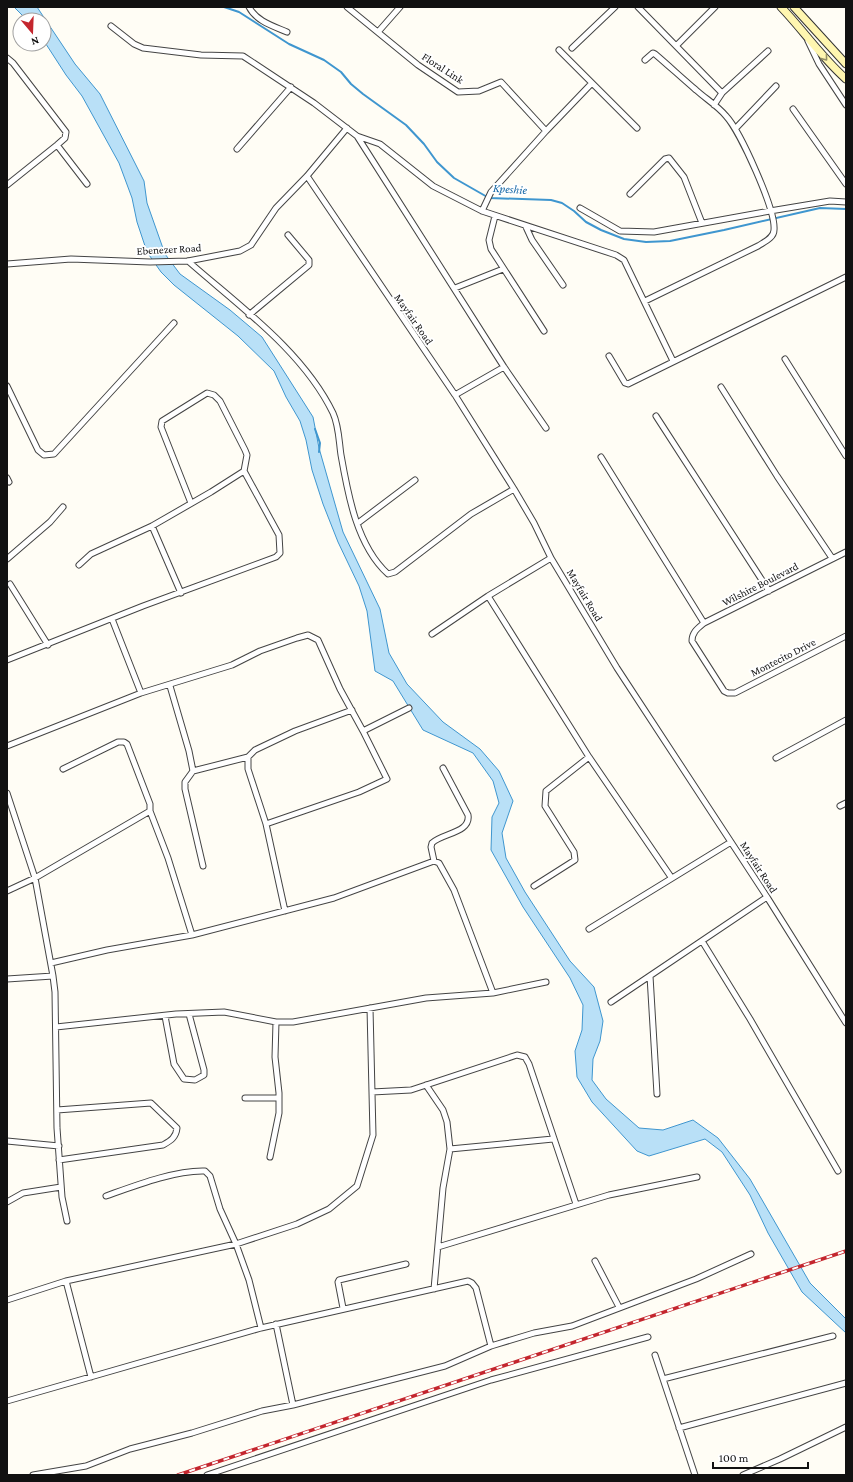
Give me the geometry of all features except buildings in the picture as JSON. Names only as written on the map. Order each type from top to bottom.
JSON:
[{"type":"street","points":[[249,7],[256,16],[264,22],[287,32]]},
{"type":"street","name":"Floral Link","points":[[347,7],[418,65],[458,92],[479,91],[501,82],[546,131]]},
{"type":"street","points":[[378,32],[400,7]]},
{"type":"street","points":[[572,48],[614,7]]},
{"type":"street","points":[[638,7],[722,92]]},
{"type":"street","points":[[676,46],[715,7]]},
{"type":"street","points":[[781,7],[833,68],[846,79]]},
{"type":"street","points":[[794,7],[846,64]]},
{"type":"street","points":[[111,26],[134,44],[143,48],[200,55],[240,55],[292,87],[357,136],[504,367],[546,428]]},
{"type":"street","points":[[803,31],[819,64],[846,104]]},
{"type":"street","points":[[559,50],[637,128]]},
{"type":"street","points":[[714,105],[722,92],[768,51]]},
{"type":"street","points":[[645,60],[653,53],[656,54],[714,105],[736,128],[758,177],[774,224],[773,235],[758,246],[645,301]]},
{"type":"street","points":[[7,58],[13,63],[66,132],[65,138],[7,185]]},
{"type":"street","points":[[482,211],[491,192],[592,83]]},
{"type":"street","points":[[736,128],[776,86]]},
{"type":"street","points":[[237,149],[292,87]]},
{"type":"street","points":[[793,109],[846,184]]},
{"type":"street","name":"Ebenezer Road","points":[[7,264],[71,259],[150,262],[188,261],[246,249],[251,245],[276,208],[347,128]]},
{"type":"street","points":[[357,136],[380,144],[434,186],[482,211],[526,227],[616,255],[624,260],[673,361]]},
{"type":"street","points":[[57,145],[87,184]]},
{"type":"street","points":[[630,194],[665,158],[668,158],[684,177],[702,223]]},
{"type":"street","name":"Mayfair Road","points":[[306,176],[455,395],[534,523],[551,558],[617,668],[767,897],[846,1023]]},
{"type":"street","points":[[580,208],[620,231],[654,232],[771,213],[830,201],[846,202]]},
{"type":"street","points":[[495,216],[489,244],[503,269],[544,331]]},
{"type":"street","points":[[526,227],[532,240],[563,285]]},
{"type":"street","points":[[250,315],[309,265],[309,260],[288,235]]},
{"type":"street","points":[[188,261],[292,353],[315,381],[331,409],[336,423],[346,486],[366,548],[379,566],[388,574],[395,572],[471,514],[514,490]]},
{"type":"street","points":[[455,288],[503,269]]},
{"type":"street","points":[[610,356],[621,378],[628,384],[846,277]]},
{"type":"street","points":[[7,386],[38,450],[44,454],[54,454],[174,323]]},
{"type":"street","points":[[785,359],[846,456]]},
{"type":"street","points":[[455,395],[504,367]]},
{"type":"street","points":[[721,386],[777,476],[832,558]]},
{"type":"street","points":[[7,660],[48,645],[112,618],[271,560],[280,553],[279,535],[244,471],[247,454],[220,401],[214,395],[207,393],[162,421],[161,427],[191,503]]},
{"type":"street","points":[[656,416],[769,591]]},
{"type":"street","points":[[601,457],[704,623]]},
{"type":"street","points":[[79,564],[91,554],[152,526],[244,471]]},
{"type":"street","points":[[358,523],[415,480]]},
{"type":"street","points":[[7,559],[50,522],[64,507]]},
{"type":"street","points":[[152,526],[181,593]]},
{"type":"street","name":"Wilshire Boulevard","points":[[728,694],[724,691],[692,641],[695,631],[704,623],[846,552]]},
{"type":"street","points":[[432,634],[488,596],[551,558]]},
{"type":"street","points":[[10,584],[48,645]]},
{"type":"street","points":[[488,596],[589,757],[671,878]]},
{"type":"street","points":[[112,618],[141,694]]},
{"type":"street","points":[[7,746],[141,694],[232,665],[260,651],[308,635],[318,640],[340,689],[387,779],[359,792],[266,824]]},
{"type":"street","name":"Montecito Drive","points":[[728,694],[736,693],[846,636]]},
{"type":"street","points":[[170,686],[193,771]]},
{"type":"street","points":[[363,731],[410,708]]},
{"type":"street","points":[[203,866],[185,789],[185,782],[193,771],[236,762],[248,757],[255,750],[295,731],[352,710]]},
{"type":"street","points":[[776,758],[846,720]]},
{"type":"street","points":[[63,769],[118,742],[124,742],[127,744],[150,804],[150,811],[168,858],[192,934]]},
{"type":"street","points":[[248,757],[248,769],[266,824],[285,911]]},
{"type":"street","points":[[534,886],[575,860],[574,852],[545,806],[544,798],[546,791],[589,757]]},
{"type":"street","points":[[236,762],[248,769]]},
{"type":"street","points":[[434,861],[431,847],[432,843],[466,826],[469,821],[468,816],[443,768]]},
{"type":"street","points":[[8,796],[35,878],[53,976],[56,1027],[58,1146],[61,1186],[67,1221]]},
{"type":"street","points":[[840,806],[846,803]]},
{"type":"street","points":[[7,891],[35,878],[150,811]]},
{"type":"street","points":[[589,929],[731,842]]},
{"type":"street","points":[[51,963],[107,950],[192,934],[334,898],[434,861],[439,863],[454,890],[493,993]]},
{"type":"street","points":[[611,1002],[767,897]]},
{"type":"street","points":[[702,941],[750,1019],[838,1171]]},
{"type":"street","points":[[7,979],[53,976]]},
{"type":"street","points":[[650,976],[657,1094]]},
{"type":"street","points":[[56,1027],[165,1016],[224,1012],[276,1022],[294,1022],[426,998],[493,993],[546,982]]},
{"type":"street","points":[[7,1300],[66,1281],[236,1244],[297,1224],[329,1209],[356,1186],[373,1135],[370,1008]]},
{"type":"street","points":[[165,1016],[174,1064],[184,1079],[195,1080],[204,1075],[204,1070],[189,1014]]},
{"type":"street","points":[[270,1158],[279,1113],[275,1057],[276,1022]]},
{"type":"street","points":[[372,1092],[411,1090],[517,1055],[525,1057],[537,1086],[553,1139],[576,1204]]},
{"type":"street","points":[[426,1085],[443,1110],[447,1122],[450,1149],[443,1188],[434,1289]]},
{"type":"street","points":[[245,1098],[279,1098]]},
{"type":"street","points":[[57,1110],[145,1102],[155,1106],[177,1128],[172,1140],[163,1145],[59,1160]]},
{"type":"street","points":[[450,1149],[553,1139]]},
{"type":"street","points":[[7,1142],[58,1146]]},
{"type":"street","points":[[106,1196],[194,1170],[205,1171],[210,1176],[220,1209],[236,1244],[249,1280],[261,1328]]},
{"type":"street","points":[[438,1247],[555,1213],[576,1204],[609,1195],[697,1177]]},
{"type":"street","points":[[7,1202],[23,1193],[61,1186]]},
{"type":"street","points":[[33,1475],[86,1466],[130,1449],[192,1433],[262,1410],[293,1405],[445,1366],[491,1346],[534,1333],[572,1326],[696,1279],[751,1254]]},
{"type":"street","points":[[596,1261],[619,1307]]},
{"type":"street","points":[[343,1308],[338,1282],[339,1280],[406,1264]]},
{"type":"street","points":[[66,1281],[91,1377]]},
{"type":"street","points":[[7,1401],[276,1324],[468,1281],[476,1288],[491,1346]]},
{"type":"street","points":[[276,1324],[293,1405]]},
{"type":"street","points":[[663,1379],[833,1336]]},
{"type":"street","points":[[207,1475],[491,1380],[648,1337]]},
{"type":"street","points":[[655,1355],[695,1475]]},
{"type":"street","points":[[679,1428],[846,1383]]},
{"type":"street","points":[[743,1475],[846,1427]]},
{"type":"water","points":[[14,7],[37,7],[40,12],[19,12]]},
{"type":"water","points":[[52,30],[75,64],[100,94],[144,181],[147,203],[165,254],[180,274],[230,310],[262,337],[313,417],[319,448],[343,532],[380,609],[389,653],[407,684],[443,722],[480,749],[499,771],[513,801],[502,833],[506,858],[525,892],[570,961],[594,987],[603,1021],[600,1041],[593,1059],[592,1080],[606,1099],[639,1128],[663,1130],[693,1120],[718,1138],[750,1179],[810,1283],[846,1319],[846,1333],[802,1292],[768,1233],[750,1195],[722,1152],[705,1139],[649,1156],[637,1151],[592,1102],[577,1077],[575,1051],[582,1030],[583,1005],[570,978],[523,907],[491,850],[492,817],[499,803],[493,781],[473,753],[423,730],[393,681],[375,671],[367,611],[359,586],[338,542],[323,504],[312,470],[306,440],[300,421],[286,397],[274,371],[238,336],[174,285],[161,272],[147,252],[137,222],[132,198],[119,163],[82,96],[51,52]]},
{"type":"waterway","name":"Kpeshie","points":[[224,7],[239,12],[289,44],[324,60],[341,72],[351,84],[363,94],[406,125],[424,144],[437,162],[454,178],[489,198],[551,200],[562,203],[586,222],[601,230],[624,239],[646,242],[670,241],[820,208],[846,209]]},
{"type":"waterway","points":[[315,429],[320,443],[319,452]]},
{"type":"railway","points":[[178,1475],[846,1251]]}]
